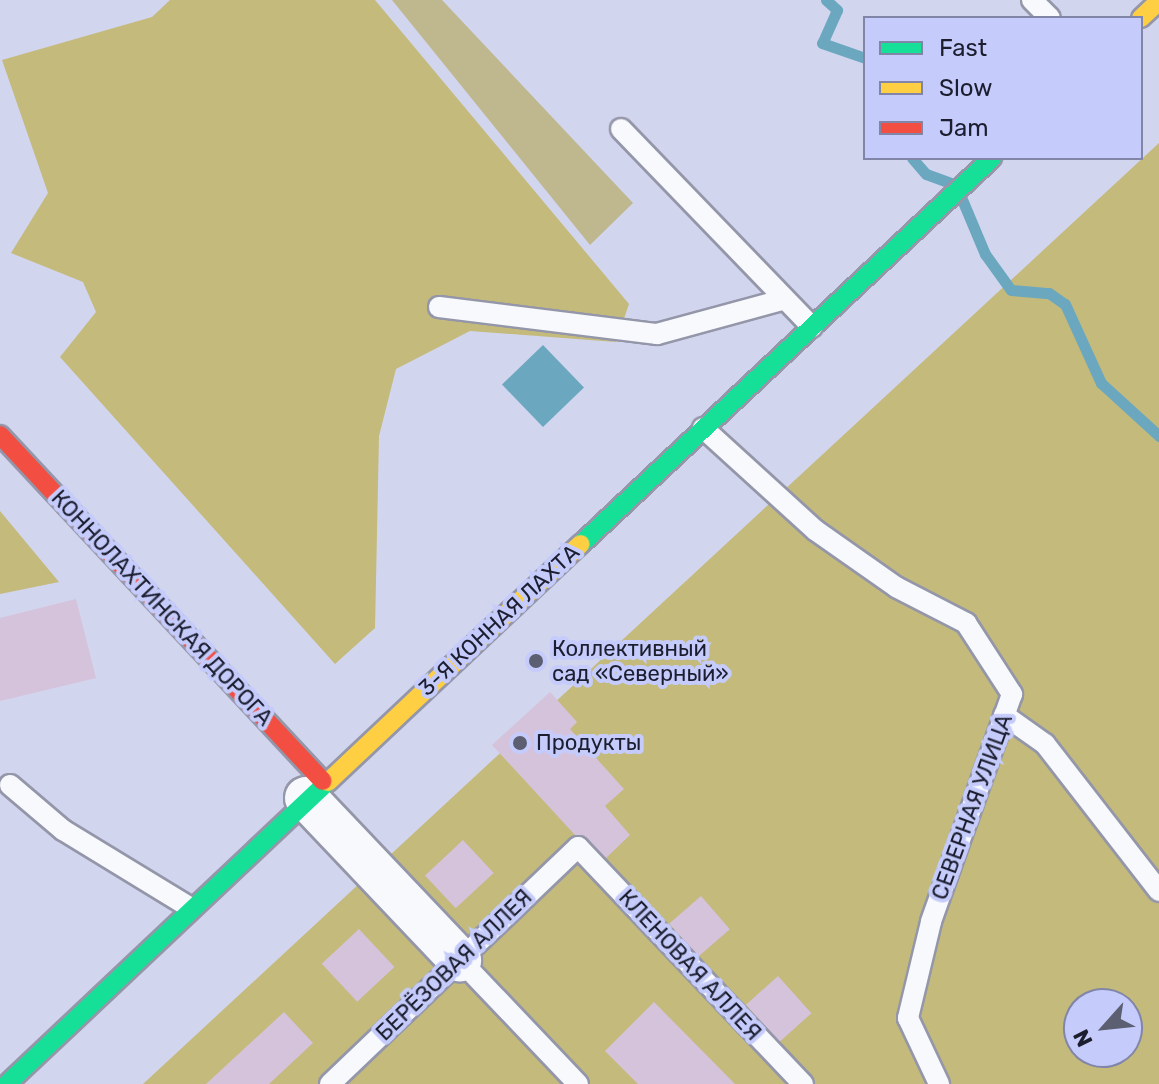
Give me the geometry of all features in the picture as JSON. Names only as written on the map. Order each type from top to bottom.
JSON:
[{"type":"main road","points":[[1143,16],[1159,1]]},
{"type":"main road","name":"3-Я КОННАЯ ЛАХТА","points":[[7,1084],[314,790],[990,160]]},
{"type":"main road","name":"КОННОЛАХТИНСКАЯ ДОРОГА","points":[[0,435],[314,790]]},
{"type":"street","points":[[314,790],[460,960]]},
{"type":"lane","points":[[1032,0],[1048,16]]},
{"type":"lane","points":[[621,129],[782,300],[812,327]]},
{"type":"lane","points":[[439,307],[657,334],[782,300]]},
{"type":"lane","name":"СЕВЕРНАЯ УЛИЦА","points":[[703,428],[815,530],[896,587],[966,623],[1012,694],[931,922],[908,1018],[939,1084]]},
{"type":"lane","points":[[1004,715],[1045,744],[1159,891]]},
{"type":"lane","points":[[10,785],[63,830],[191,908]]},
{"type":"lane","name":"БЕРЁЗОВАЯ АЛЛЕЯ","points":[[330,1084],[578,847]]},
{"type":"lane","name":"КЛЕНОВАЯ АЛЛЕЯ","points":[[578,847],[803,1084]]},
{"type":"lane","points":[[460,960],[569,1081]]},
{"type":"shaded area","points":[[170,0],[375,0],[629,304],[616,342],[470,331],[396,369],[379,436],[375,628],[335,664],[60,357],[96,312],[83,282],[11,253],[48,193],[2,60],[152,17]]},
{"type":"shaded area","points":[[392,0],[442,0],[633,203],[590,245]]},
{"type":"shaded area","points":[[1159,143],[1159,1084],[143,1084],[1141,160]]},
{"type":"shaded area","points":[[0,511],[59,582],[0,594]]},
{"type":"water","points":[[543,345],[584,387],[543,427],[502,385]]},
{"type":"building","points":[[76,599],[96,678],[0,701],[0,618]]},
{"type":"building","points":[[550,692],[577,722],[570,729],[624,789],[605,806],[630,835],[606,858],[575,835],[492,745]]},
{"type":"building","points":[[463,840],[494,873],[456,908],[425,875]]},
{"type":"building","points":[[701,896],[730,929],[698,957],[669,924]]},
{"type":"building","points":[[359,929],[394,967],[357,1002],[322,964]]},
{"type":"building","points":[[778,976],[811,1013],[780,1042],[746,1005]]},
{"type":"building","points":[[654,1002],[735,1084],[638,1084],[605,1051]]},
{"type":"building","points":[[284,1012],[313,1043],[269,1084],[206,1084]]},
{"type":"waterway","points":[[826,0],[837,10],[822,43],[863,57]]},
{"type":"waterway","points":[[914,160],[926,174],[951,183]]},
{"type":"waterway","points":[[961,197],[985,254],[1011,290],[1049,293],[1065,304],[1101,383],[1159,436]]},
{"type":"traffic: fast","points":[[581,544],[990,160]]},
{"type":"traffic: fast","points":[[7,1084],[328,782]]},
{"type":"traffic: slow","points":[[1143,16],[1159,1]]},
{"type":"traffic: slow","points":[[328,782],[581,544]]},
{"type":"traffic: jam","points":[[0,435],[323,781]]},
{"type":"place","name":"Коллективный сад «Северный»","points":[[536,661]]},
{"type":"place","name":"Продукты","points":[[520,743]]}]
